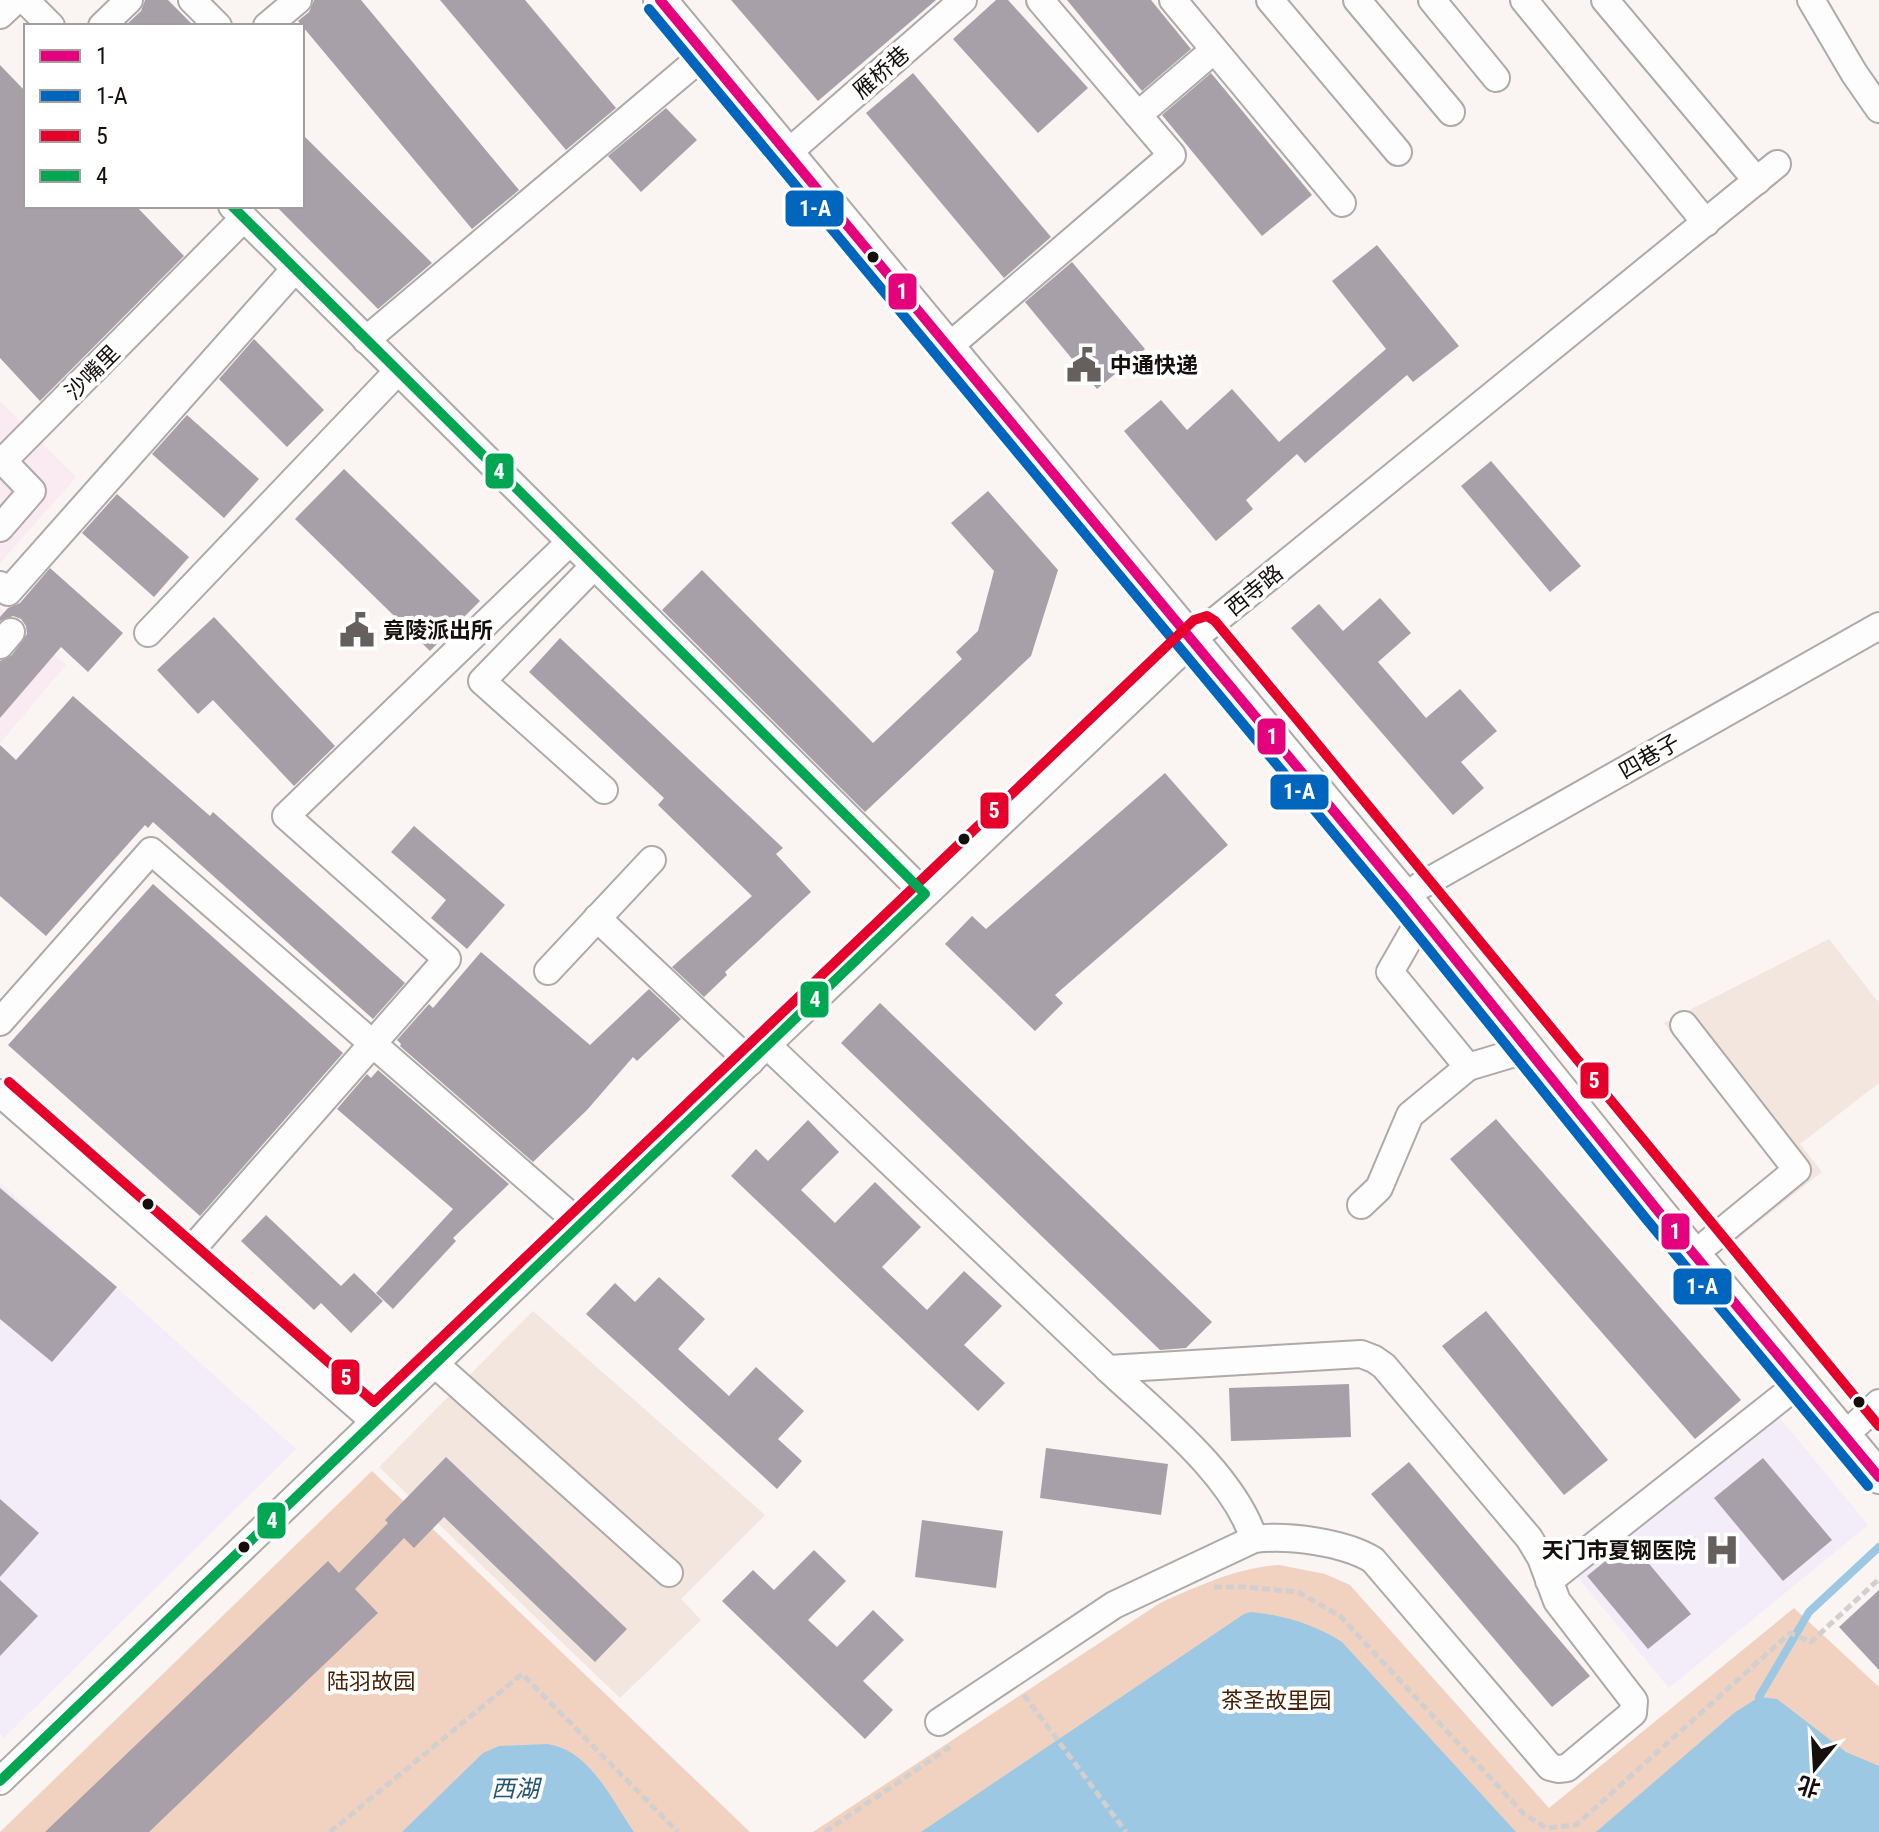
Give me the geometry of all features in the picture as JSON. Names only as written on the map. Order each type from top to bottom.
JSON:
[{"type":"main road","points":[[660,0],[1709,1242],[1869,1413],[1879,1448]]},
{"type":"main road","points":[[680,0],[960,337],[1198,636]]},
{"type":"main road","points":[[1420,902],[1528,1049],[1879,1477]]},
{"type":"street","points":[[0,15],[16,0]]},
{"type":"street","points":[[25,0],[49,24]]},
{"type":"street","points":[[104,24],[129,0]]},
{"type":"street","points":[[192,0],[216,24]]},
{"type":"street","points":[[269,24],[298,0]]},
{"type":"street","name":"雁桥巷","points":[[798,144],[963,0]]},
{"type":"street","points":[[960,337],[1172,155],[1040,0]]},
{"type":"street","points":[[1173,0],[1342,203]]},
{"type":"street","points":[[1270,0],[1398,152]]},
{"type":"street","points":[[1357,0],[1451,112]]},
{"type":"street","points":[[1432,0],[1496,78]]},
{"type":"street","points":[[1524,0],[1706,223]]},
{"type":"street","name":"西寺路","points":[[0,1781],[758,1053],[1198,636],[1767,173],[1605,0]]},
{"type":"street","points":[[1811,0],[1879,109]]},
{"type":"street","points":[[1138,115],[1214,50]]},
{"type":"street","points":[[366,340],[705,54]]},
{"type":"street","points":[[238,212],[925,894]]},
{"type":"street","name":"沙嘴里","points":[[0,528],[32,491],[3,461],[7,442],[238,212]]},
{"type":"street","points":[[0,585],[8,592],[295,269]]},
{"type":"street","points":[[148,633],[398,371]]},
{"type":"street","points":[[186,1256],[447,959],[286,816],[570,542]]},
{"type":"street","points":[[594,566],[482,681],[604,790]]},
{"type":"street","name":"四巷子","points":[[1420,902],[1879,626]]},
{"type":"street","points":[[0,1022],[151,851],[580,1224]]},
{"type":"street","points":[[548,971],[652,860]]},
{"type":"street","points":[[1420,902],[1390,972],[1468,1067]]},
{"type":"street","points":[[597,918],[758,1053],[1108,1369],[1219,1477],[1248,1521],[1254,1539]]},
{"type":"street","points":[[1684,1025],[1797,1170],[1709,1242]]},
{"type":"street","points":[[1361,1205],[1379,1188],[1410,1115],[1468,1067],[1528,1049]]},
{"type":"street","points":[[0,1093],[374,1421]]},
{"type":"street","points":[[939,1722],[1017,1686],[1114,1605],[1254,1539],[1271,1537],[1349,1547],[1373,1560],[1550,1767],[1567,1768],[1633,1713],[1634,1701],[1557,1601],[1529,1538],[1384,1366],[1374,1359],[1361,1354],[1108,1369]]},
{"type":"street","points":[[434,1363],[669,1573]]},
{"type":"street","points":[[1549,1581],[1801,1382]]},
{"type":"path","points":[[1207,1587],[1298,1592],[1340,1616],[1524,1814],[1546,1828],[1576,1825],[1790,1633],[1811,1642],[1879,1579]]},
{"type":"path","points":[[330,1832],[522,1674],[678,1832]]},
{"type":"path","points":[[1017,1686],[1037,1688]]},
{"type":"path","points":[[1012,1704],[1017,1686]]},
{"type":"path","points":[[1017,1686],[1126,1832]]},
{"type":"path","points":[[825,1832],[962,1738]]},
{"type":"shaded area","points":[[0,401],[76,477],[0,563]]},
{"type":"shaded area","points":[[0,608],[66,665],[0,743]]},
{"type":"shaded area","points":[[1829,939],[1879,1003],[1879,1083],[1800,1144],[1822,1172],[1736,1240],[1719,1218],[1780,1170],[1664,1023]]},
{"type":"shaded area","points":[[0,1183],[296,1449],[4,1738],[0,1734]]},
{"type":"shaded area","points":[[533,1311],[765,1515],[681,1599],[701,1620],[620,1698],[379,1467]]},
{"type":"shaded area","name":"天门市夏钢医院","points":[[1776,1413],[1868,1525],[1669,1688],[1575,1574]]},
{"type":"green space","name":"陆羽故园","points":[[372,1471],[750,1832],[0,1832]]},
{"type":"green space","name":"茶圣故里园","points":[[1279,1565],[1325,1574],[1350,1585],[1549,1808],[1794,1608],[1879,1687],[1879,1832],[813,1832],[1160,1603],[1233,1574]]},
{"type":"water","points":[[1251,1612],[1299,1622],[1342,1642],[1516,1832],[921,1832],[1244,1614]]},
{"type":"water","points":[[1759,1697],[1777,1699],[1846,1752],[1879,1766],[1879,1832],[1596,1832],[1734,1713]]},
{"type":"water","name":"西湖","points":[[547,1744],[562,1748],[587,1766],[608,1791],[634,1832],[402,1832],[483,1753],[499,1746]]},
{"type":"building","points":[[145,0],[168,0],[192,24],[127,24],[141,11]]},
{"type":"building","points":[[314,0],[361,0],[519,190],[472,229],[304,28],[304,24],[298,21],[309,12]]},
{"type":"building","points":[[440,0],[525,0],[616,108],[566,150]]},
{"type":"building","points":[[731,0],[936,0],[818,101]]},
{"type":"building","points":[[996,0],[1008,0],[1088,88],[1038,133],[953,39]]},
{"type":"building","points":[[1067,0],[1151,0],[1191,49],[1142,91]]},
{"type":"building","points":[[0,65],[24,90],[24,208],[138,208],[184,256],[40,401],[0,358]]},
{"type":"building","points":[[913,73],[1051,237],[1004,278],[866,113]]},
{"type":"building","points":[[1211,73],[1312,195],[1262,236],[1162,115]]},
{"type":"building","points":[[666,108],[697,140],[641,192],[608,156]]},
{"type":"building","points":[[304,136],[432,263],[378,309],[278,208],[304,208]]},
{"type":"building","points":[[1377,245],[1459,346],[1413,382],[1407,375],[1305,463],[1297,454],[1246,500],[1253,509],[1216,541],[1124,431],[1161,400],[1187,430],[1232,389],[1279,442],[1386,349],[1332,281]]},
{"type":"building","points":[[1072,262],[1145,349],[1097,389],[1025,302]]},
{"type":"building","points":[[254,339],[324,410],[287,447],[219,379]]},
{"type":"building","points":[[187,415],[259,479],[224,518],[152,454]]},
{"type":"building","points":[[1491,461],[1581,566],[1550,592],[1461,486]]},
{"type":"building","points":[[344,469],[480,601],[430,651],[295,519]]},
{"type":"building","points":[[988,491],[1058,570],[1031,656],[865,812],[662,610],[702,570],[873,743],[962,659],[956,652],[978,631],[994,571],[951,523]]},
{"type":"building","points":[[117,494],[189,557],[154,597],[82,533]]},
{"type":"building","points":[[50,568],[123,633],[88,672],[61,647],[0,718],[0,661],[12,655],[27,634],[21,619],[13,616],[0,621],[0,617],[8,608],[20,603]]},
{"type":"building","points":[[1380,598],[1411,633],[1378,662],[1426,718],[1460,689],[1497,731],[1461,762],[1484,788],[1453,815],[1291,628],[1319,604],[1343,631]]},
{"type":"building","points":[[214,617],[335,746],[294,786],[213,700],[198,714],[157,670]]},
{"type":"building","points":[[560,638],[783,848],[776,854],[811,892],[725,972],[727,975],[704,997],[672,967],[752,896],[658,805],[664,798],[529,672]]},
{"type":"building","points":[[73,696],[210,816],[213,812],[405,983],[373,1019],[153,822],[148,828],[145,825],[46,936],[0,896],[0,745],[16,760]]},
{"type":"building","points":[[1165,773],[1228,845],[1055,995],[1063,1003],[1035,1031],[945,944],[972,916],[986,929]]},
{"type":"building","points":[[414,826],[505,905],[467,949],[431,918],[446,900],[391,852]]},
{"type":"building","points":[[153,884],[343,1053],[200,1216],[8,1045]]},
{"type":"building","points":[[481,952],[590,1045],[649,989],[681,1019],[637,1061],[633,1057],[587,1110],[533,1162],[400,1046],[397,1040],[429,1004],[433,1008]]},
{"type":"building","points":[[880,1003],[1212,1322],[1186,1348],[1160,1350],[841,1043]]},
{"type":"building","points":[[378,1070],[509,1184],[453,1238],[456,1241],[393,1309],[376,1293],[453,1209],[337,1109],[367,1074],[371,1078]]},
{"type":"building","points":[[1496,1119],[1741,1400],[1695,1439],[1450,1159]]},
{"type":"building","points":[[808,1120],[839,1152],[801,1190],[835,1223],[875,1182],[921,1227],[882,1267],[927,1310],[964,1271],[1002,1306],[964,1345],[1005,1383],[978,1411],[731,1176],[756,1149],[768,1161]]},
{"type":"building","points":[[0,1188],[117,1287],[52,1362],[0,1319]]},
{"type":"building","points":[[266,1215],[341,1286],[354,1273],[383,1301],[351,1333],[321,1303],[314,1310],[241,1241]]},
{"type":"building","points":[[659,1277],[705,1319],[678,1349],[729,1396],[756,1367],[804,1411],[778,1439],[802,1461],[777,1489],[586,1314],[615,1283],[635,1302]]},
{"type":"building","points":[[1486,1311],[1608,1460],[1564,1495],[1442,1346]]},
{"type":"building","points":[[1349,1384],[1351,1437],[1231,1441],[1229,1388]]},
{"type":"building","points":[[1046,1448],[1168,1464],[1161,1515],[1040,1498]]},
{"type":"building","points":[[446,1457],[627,1629],[595,1662],[444,1517],[414,1548],[404,1538],[355,1589],[378,1613],[149,1832],[45,1832],[328,1561],[339,1573]]},
{"type":"building","points":[[1763,1458],[1832,1540],[1783,1581],[1714,1498]]},
{"type":"building","points":[[1409,1462],[1590,1676],[1552,1707],[1371,1494]]},
{"type":"building","points":[[0,1499],[39,1533],[0,1577]]},
{"type":"building","points":[[922,1520],[1003,1531],[996,1588],[915,1577]]},
{"type":"building","points":[[1630,1541],[1691,1614],[1648,1649],[1587,1576]]},
{"type":"building","points":[[814,1550],[846,1581],[808,1620],[837,1647],[873,1610],[904,1640],[863,1681],[893,1710],[865,1739],[722,1601],[753,1570],[774,1590]]},
{"type":"building","points":[[0,1580],[38,1616],[0,1656]]},
{"type":"building","points":[[1879,1590],[1879,1670],[1839,1627]]},
{"type":"waterway","points":[[1759,1697],[1809,1612],[1879,1547]]},
{"type":"transit line","name":"1","points":[[660,0],[1406,898],[1658,1211],[1879,1477]]},
{"type":"transit line","name":"1-A","points":[[649,9],[1395,907],[1647,1220],[1868,1486]]},
{"type":"transit line","name":"4","points":[[0,1781],[925,894],[234,208]]},
{"type":"transit line","name":"5","points":[[9,1082],[374,1402],[1194,620],[1207,616],[1215,621],[1300,723],[1879,1426]]},
{"type":"place","name":"中通快递","points":[[1084,365]]},
{"type":"place","name":"竟陵派出所","points":[[357,630]]},
{"type":"place","name":"天门市夏钢医院","points":[[1722,1550]]}]
